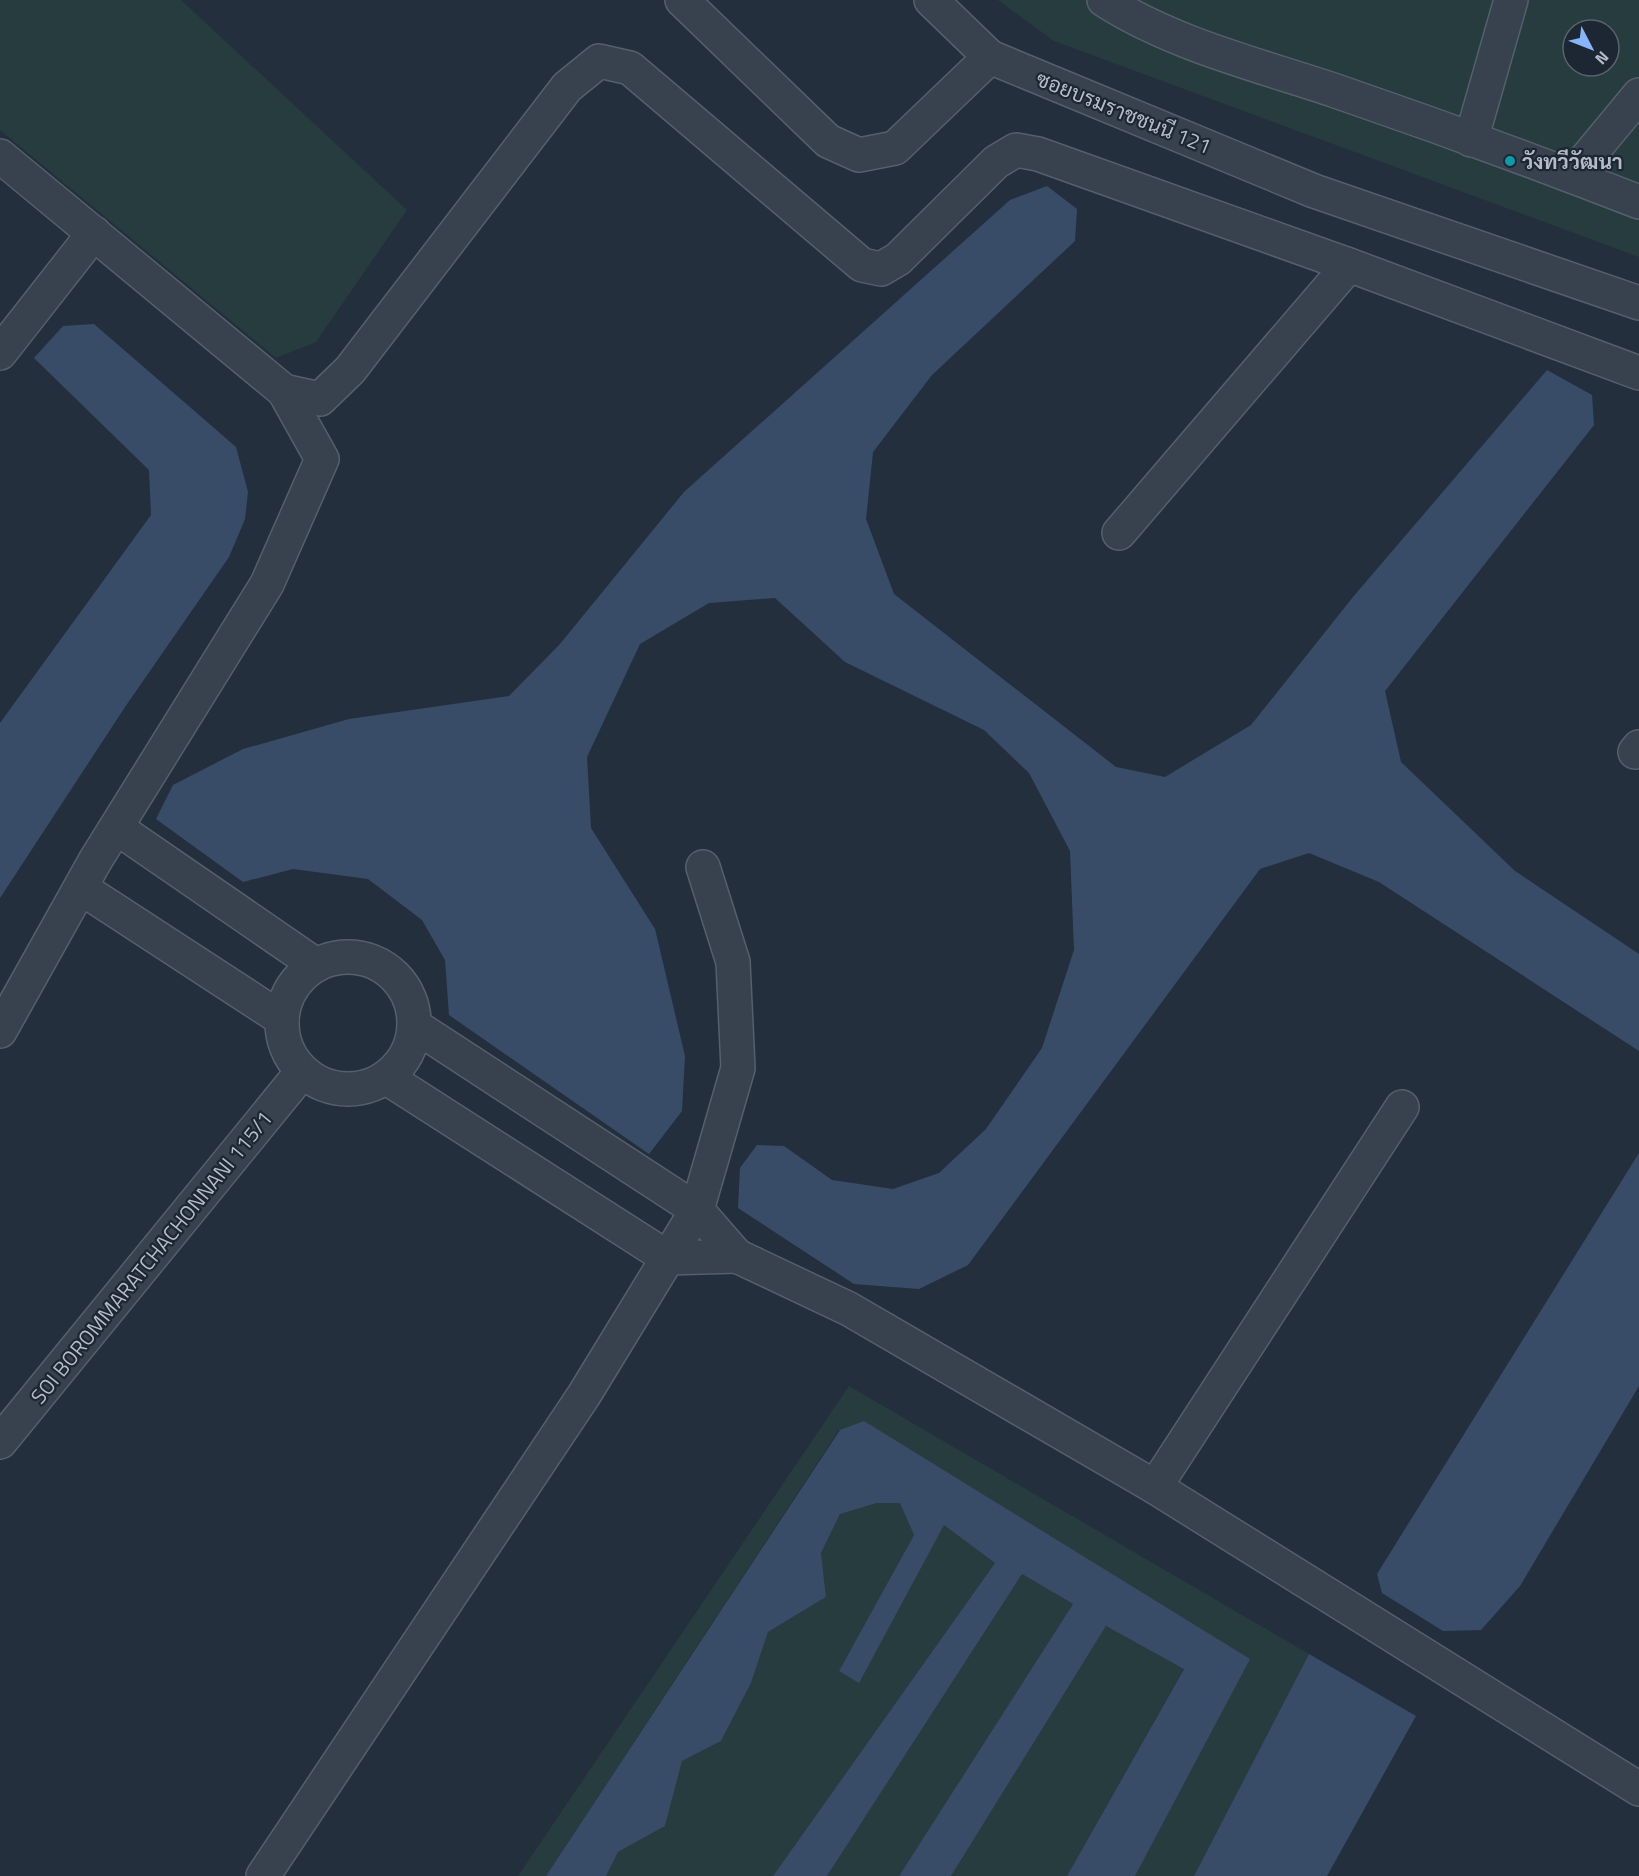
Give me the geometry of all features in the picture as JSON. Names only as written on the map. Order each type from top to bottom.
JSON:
[{"type":"street","points":[[682,0],[828,141],[859,155],[895,148],[990,57],[932,0]]},
{"type":"street","points":[[1104,0],[1125,13],[1173,36],[1364,101],[1639,202]]},
{"type":"street","points":[[1471,140],[1511,0]]},
{"type":"street","name":"ซอยบรมราชชนนี 121","points":[[990,57],[1314,190],[1639,303]]},
{"type":"street","points":[[284,391],[320,399],[350,370],[567,87],[599,61],[630,68],[862,265],[881,268],[898,259],[996,162],[1016,150],[1038,154],[1349,265],[1639,373]]},
{"type":"street","points":[[1572,176],[1639,95]]},
{"type":"street","points":[[0,156],[284,391],[322,459],[267,584],[95,861],[0,1031]]},
{"type":"street","points":[[0,353],[94,232]]},
{"type":"street","points":[[1119,533],[1349,265]]},
{"type":"street","points":[[117,828],[316,965]]},
{"type":"street","points":[[263,1876],[584,1395],[697,1210],[738,1068],[733,962],[703,867]]},
{"type":"street","points":[[81,888],[282,1019]]},
{"type":"street","points":[[355,957],[375,962],[392,972],[405,987],[413,1005],[415,1026],[411,1045],[401,1063],[387,1078],[371,1086],[352,1090],[334,1089],[317,1083],[302,1072],[290,1056],[283,1038],[282,1019],[285,1002],[303,975],[316,965],[335,958],[355,957]]},
{"type":"street","points":[[415,1026],[697,1210],[737,1256],[849,1309],[1155,1487],[1639,1789]]},
{"type":"street","name":"SOI BOROMMARATCHACHONNANI 115/1","points":[[0,1442],[302,1072]]},
{"type":"street","points":[[387,1078],[668,1258],[737,1256]]},
{"type":"street","points":[[1155,1487],[1401,1107]]},
{"type":"green space","points":[[0,0],[181,0],[407,210],[316,342],[276,358],[0,130]]},
{"type":"green space","name":"วังทวีวัฒนา","points":[[998,0],[1639,0],[1639,257],[1054,41]]},
{"type":"green space","points":[[849,1386],[1309,1654],[1194,1876],[1135,1876],[1249,1659],[839,1430],[546,1876],[518,1876]]},
{"type":"green space","points":[[877,1503],[900,1503],[914,1535],[839,1671],[859,1682],[944,1524],[995,1563],[773,1876],[606,1876],[618,1852],[665,1826],[682,1761],[721,1741],[751,1683],[768,1632],[826,1597],[821,1553],[840,1514]]},
{"type":"green space","points":[[1022,1574],[1073,1604],[899,1876],[827,1876]]},
{"type":"green space","points":[[1106,1626],[1184,1668],[1067,1876],[951,1876]]},
{"type":"water","points":[[1047,186],[1077,209],[1075,241],[932,375],[873,452],[866,519],[894,594],[1116,767],[1165,777],[1251,725],[1353,597],[1547,370],[1592,395],[1594,425],[1385,691],[1401,762],[1515,871],[1639,954],[1639,1051],[1379,882],[1309,853],[1260,869],[968,1265],[919,1289],[854,1284],[738,1208],[740,1168],[757,1145],[784,1146],[832,1180],[893,1189],[939,1173],[986,1129],[1042,1048],[1074,950],[1070,851],[1029,773],[984,730],[845,662],[775,598],[709,603],[640,644],[587,757],[591,828],[655,929],[685,1056],[682,1111],[649,1154],[449,1015],[445,960],[422,920],[368,879],[293,869],[243,882],[156,819],[173,785],[243,749],[349,719],[509,696],[560,644],[684,492],[1010,200]]},
{"type":"water","points":[[94,324],[236,447],[248,492],[245,519],[229,557],[125,707],[0,898],[0,723],[151,515],[149,470],[34,358],[63,326]]},
{"type":"water","points":[[1639,1153],[1639,1386],[1520,1586],[1481,1630],[1443,1631],[1382,1593],[1377,1574]]},
{"type":"water","points":[[864,1421],[1250,1659],[1135,1876],[1067,1876],[1184,1669],[1106,1626],[951,1876],[899,1876],[1073,1604],[1022,1574],[827,1876],[773,1876],[995,1563],[944,1525],[859,1683],[839,1671],[914,1535],[900,1503],[877,1503],[840,1514],[821,1553],[826,1597],[768,1632],[751,1683],[721,1741],[682,1761],[665,1826],[618,1852],[606,1876],[546,1876],[840,1430]]},
{"type":"water","points":[[1309,1654],[1416,1716],[1327,1876],[1194,1876]]},
{"type":"place","name":"วังทวีวัฒนา","points":[[1510,161]]}]
